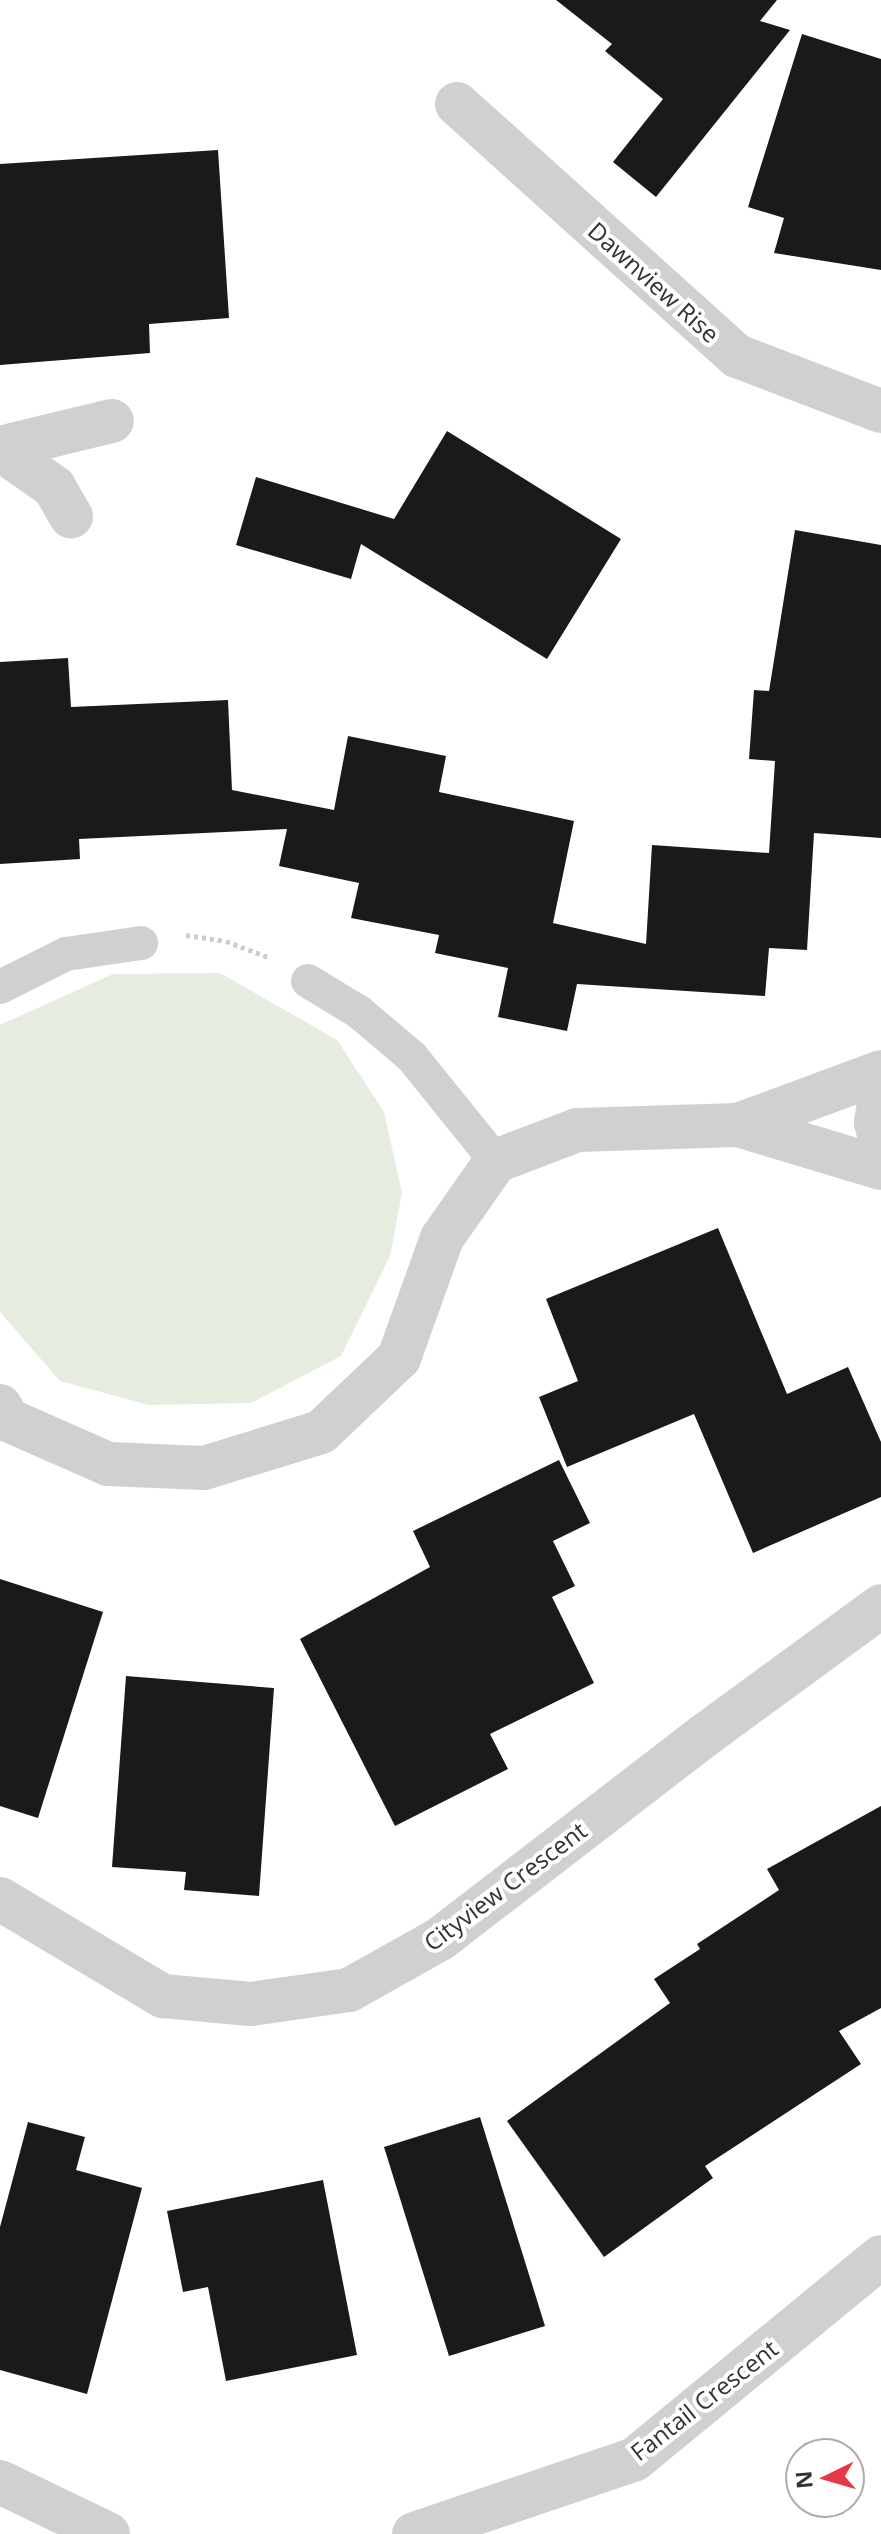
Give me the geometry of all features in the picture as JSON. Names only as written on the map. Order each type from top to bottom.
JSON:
[{"type":"street","name":"Dawnview Rise","points":[[457,104],[737,356],[881,411]]},
{"type":"street","points":[[0,448],[112,421]]},
{"type":"street","points":[[0,448],[54,487],[71,516]]},
{"type":"street","points":[[738,1125],[881,1072]]},
{"type":"street","points":[[881,1088],[876,1123],[881,1142]]},
{"type":"street","points":[[0,1406],[8,1420],[108,1464],[204,1468],[321,1432],[399,1358],[442,1238],[496,1161],[577,1130],[738,1125],[881,1168]]},
{"type":"street","name":"Cityview Crescent","points":[[0,1899],[163,1996],[251,2004],[349,1990],[440,1939],[705,1735],[881,1606]]},
{"type":"street","name":"Fantail Crescent","points":[[414,2534],[635,2459],[881,2257]]},
{"type":"street","points":[[0,2482],[108,2534]]},
{"type":"lane","points":[[0,987],[66,954],[141,943]]},
{"type":"lane","points":[[308,981],[359,1012],[412,1057],[496,1161]]},
{"type":"path","points":[[141,943],[183,935],[226,941],[277,961],[308,981]]},
{"type":"shaded area","points":[[220,973],[337,1040],[384,1112],[402,1193],[390,1256],[341,1356],[251,1403],[149,1405],[60,1381],[0,1312],[0,1025],[113,974]]},
{"type":"building","points":[[556,0],[777,0],[760,21],[790,30],[656,197],[613,162],[663,99],[605,51],[612,44]]},
{"type":"building","points":[[802,34],[881,59],[881,270],[774,253],[784,218],[748,207]]},
{"type":"building","points":[[218,150],[229,318],[149,324],[150,353],[0,365],[0,164]]},
{"type":"building","points":[[447,431],[621,539],[547,659],[361,544],[351,579],[236,545],[256,477],[394,519]]},
{"type":"building","points":[[795,530],[881,545],[881,838],[814,833],[807,950],[769,948],[765,996],[577,984],[567,1031],[498,1017],[508,968],[435,953],[439,935],[351,918],[359,883],[279,866],[287,829],[79,839],[80,859],[0,864],[0,662],[68,658],[71,707],[228,700],[232,790],[334,810],[348,736],[446,756],[439,792],[574,821],[553,923],[646,944],[652,845],[769,853],[775,761],[749,759],[754,690],[769,691]]},
{"type":"building","points":[[718,1228],[787,1394],[848,1367],[881,1442],[881,1497],[753,1553],[694,1414],[567,1467],[539,1397],[578,1381],[546,1299]]},
{"type":"building","points":[[559,1460],[590,1523],[553,1541],[575,1586],[552,1597],[594,1683],[490,1734],[508,1769],[395,1826],[300,1639],[430,1567],[413,1531]]},
{"type":"building","points":[[0,1579],[103,1612],[38,1818],[0,1806]]},
{"type":"building","points":[[126,1676],[274,1688],[259,1896],[184,1890],[186,1872],[112,1867]]},
{"type":"building","points":[[881,1806],[881,2008],[839,2031],[861,2064],[705,2166],[713,2178],[604,2257],[507,2121],[670,2003],[654,1979],[700,1949],[697,1944],[779,1890],[767,1869]]},
{"type":"building","points":[[480,2117],[545,2326],[449,2356],[384,2147]]},
{"type":"building","points":[[28,2122],[85,2137],[76,2170],[142,2188],[87,2394],[0,2370],[0,2227]]},
{"type":"building","points":[[323,2180],[357,2355],[226,2381],[208,2287],[183,2292],[167,2211]]}]
